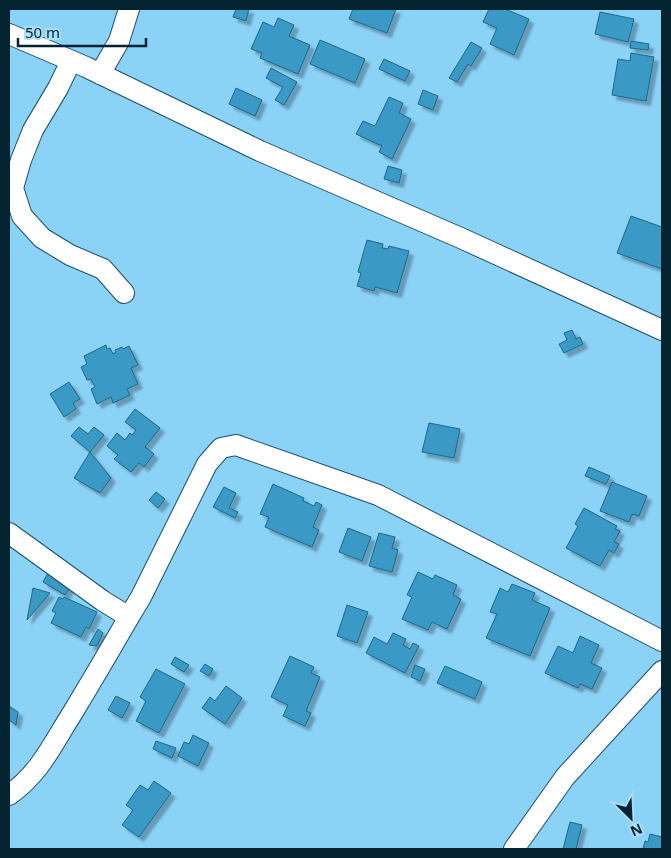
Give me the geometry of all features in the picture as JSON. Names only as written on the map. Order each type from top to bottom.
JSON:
[{"type":"street","points":[[100,74],[119,41],[129,9]]},
{"type":"street","points":[[9,34],[72,61],[260,150],[463,239],[662,330]]},
{"type":"street","points":[[72,61],[33,130],[21,160],[13,188],[22,216],[42,238],[70,255],[103,268],[124,293]]},
{"type":"street","points":[[9,795],[23,785],[37,770],[96,675],[141,597],[207,464],[221,448],[236,445],[378,495],[662,641]]},
{"type":"street","points":[[9,533],[103,601],[129,617]]},
{"type":"street","points":[[514,849],[565,777],[662,671]]},
{"type":"building","points":[[236,9],[249,9],[246,21],[233,17]]},
{"type":"building","points":[[353,9],[396,9],[387,33],[349,19]]},
{"type":"building","points":[[489,9],[505,9],[529,19],[514,55],[490,44],[497,28],[483,22]]},
{"type":"building","points":[[600,12],[634,19],[628,42],[595,34]]},
{"type":"building","points":[[278,18],[294,25],[289,36],[310,45],[298,74],[260,58],[262,53],[251,49],[263,22],[274,27]]},
{"type":"building","points":[[320,40],[365,59],[355,83],[310,64]]},
{"type":"building","points":[[631,41],[649,44],[648,50],[630,48]]},
{"type":"building","points":[[471,42],[482,48],[471,66],[468,64],[457,82],[449,78]]},
{"type":"building","points":[[631,53],[654,57],[646,101],[612,95],[618,59],[630,61]]},
{"type":"building","points":[[384,59],[410,71],[405,81],[379,69]]},
{"type":"building","points":[[271,68],[297,82],[284,105],[275,100],[283,87],[266,78]]},
{"type":"building","points":[[236,88],[262,100],[255,116],[229,104]]},
{"type":"building","points":[[423,90],[438,96],[433,110],[418,104]]},
{"type":"building","points":[[389,97],[403,103],[399,113],[411,119],[392,159],[379,152],[382,146],[356,134],[363,121],[375,126]]},
{"type":"building","points":[[388,166],[402,170],[399,183],[384,179]]},
{"type":"building","points":[[631,216],[662,227],[662,269],[617,253]]},
{"type":"building","points":[[367,240],[383,244],[382,248],[388,249],[389,246],[409,251],[397,293],[375,287],[374,291],[357,286],[361,273],[358,272]]},
{"type":"building","points":[[572,330],[576,339],[580,337],[583,344],[564,353],[559,344],[567,340],[564,333]]},
{"type":"building","points":[[106,345],[107,349],[110,348],[113,354],[116,352],[115,350],[129,346],[138,365],[131,368],[138,384],[127,389],[130,395],[113,403],[111,397],[97,404],[91,389],[95,387],[91,379],[87,380],[81,367],[87,364],[84,356]]},
{"type":"building","points":[[69,382],[80,399],[73,403],[76,409],[64,417],[50,394]]},
{"type":"building","points":[[135,409],[160,428],[145,447],[154,454],[144,467],[139,463],[131,472],[114,459],[118,455],[107,446],[117,433],[125,440],[130,433],[132,435],[136,430],[125,422]]},
{"type":"building","points":[[429,423],[460,429],[454,458],[422,452]]},
{"type":"building","points":[[79,427],[88,434],[94,427],[104,435],[90,452],[71,436]]},
{"type":"building","points":[[90,452],[111,478],[100,493],[74,478]]},
{"type":"building","points":[[589,467],[610,476],[606,484],[585,476]]},
{"type":"building","points":[[612,482],[647,496],[639,516],[632,514],[629,522],[600,511]]},
{"type":"building","points":[[273,484],[304,498],[303,501],[314,506],[316,502],[322,505],[313,527],[319,530],[312,547],[265,527],[269,517],[260,514]]},
{"type":"building","points":[[224,487],[236,493],[229,508],[238,512],[235,518],[213,507]]},
{"type":"building","points":[[156,492],[165,499],[158,508],[149,500]]},
{"type":"building","points":[[584,508],[617,526],[615,529],[620,531],[614,542],[619,544],[614,553],[609,550],[600,566],[566,548],[578,526],[575,524]]},
{"type":"building","points":[[348,528],[371,537],[362,561],[339,552]]},
{"type":"building","points":[[379,533],[395,537],[392,548],[398,550],[392,572],[369,566]]},
{"type":"building","points":[[49,571],[72,584],[65,595],[43,582]]},
{"type":"building","points":[[418,572],[433,579],[435,575],[457,585],[453,595],[461,599],[447,629],[432,622],[428,630],[402,619],[412,597],[407,595]]},
{"type":"building","points":[[512,584],[535,593],[532,600],[550,608],[530,656],[486,638],[497,614],[490,612],[500,588],[508,592]]},
{"type":"building","points":[[33,588],[50,593],[27,620]]},
{"type":"building","points":[[59,597],[63,599],[64,597],[97,612],[89,629],[86,627],[81,637],[51,623],[56,613],[52,611]]},
{"type":"building","points":[[347,605],[368,612],[357,643],[337,636]]},
{"type":"building","points":[[98,629],[103,633],[97,646],[89,645]]},
{"type":"building","points":[[393,633],[406,639],[403,645],[410,649],[413,643],[419,646],[405,673],[366,653],[374,637],[387,644]]},
{"type":"building","points":[[580,636],[599,645],[591,663],[602,668],[592,689],[580,684],[578,688],[545,673],[558,646],[573,653]]},
{"type":"building","points":[[290,656],[314,667],[311,673],[320,677],[306,711],[311,713],[305,726],[283,716],[288,705],[271,697]]},
{"type":"building","points":[[175,657],[189,665],[184,672],[171,664]]},
{"type":"building","points":[[205,664],[213,669],[209,676],[200,671]]},
{"type":"building","points":[[415,665],[425,669],[420,681],[411,677]]},
{"type":"building","points":[[445,666],[482,682],[475,699],[437,683]]},
{"type":"building","points":[[156,669],[185,684],[159,733],[136,721],[146,701],[140,697]]},
{"type":"building","points":[[226,686],[242,698],[225,724],[202,708],[210,697],[215,701]]},
{"type":"building","points":[[116,696],[130,703],[122,718],[108,710]]},
{"type":"building","points":[[9,706],[18,712],[16,725],[9,720]]},
{"type":"building","points":[[193,735],[209,743],[198,766],[178,756],[184,742],[189,744]]},
{"type":"building","points":[[156,741],[176,748],[172,758],[153,749]]},
{"type":"building","points":[[154,781],[171,793],[139,837],[122,825],[133,810],[126,805],[140,785],[148,790]]},
{"type":"building","points":[[570,822],[582,825],[576,849],[563,849]]},
{"type":"building","points":[[650,834],[662,837],[662,849],[643,849],[645,841],[648,842]]}]
